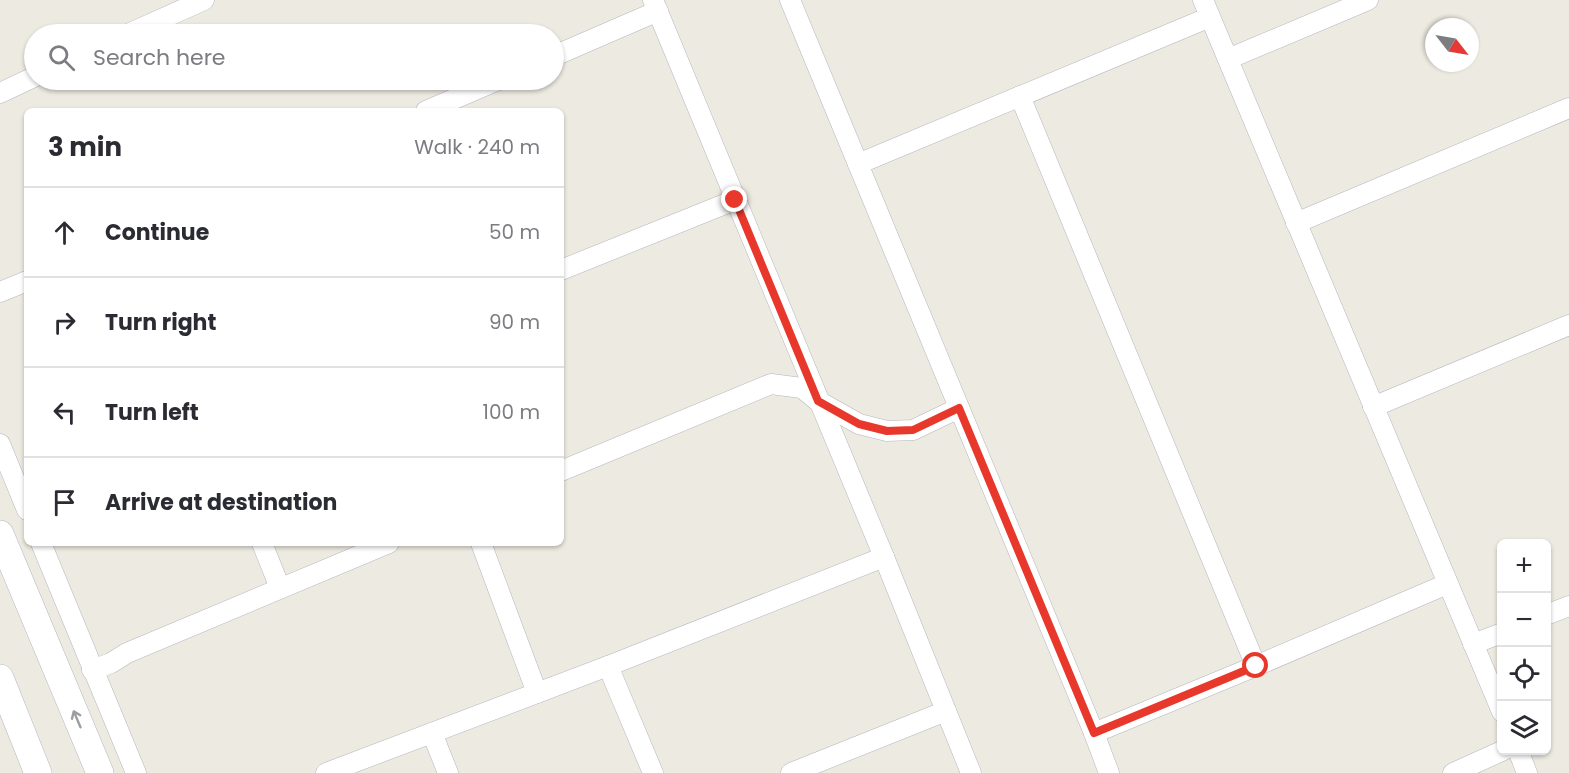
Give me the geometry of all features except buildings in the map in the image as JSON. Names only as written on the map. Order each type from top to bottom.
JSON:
[{"type":"street","points":[[150,24],[204,0]]},
{"type":"street","points":[[790,0],[1109,773]]},
{"type":"street","points":[[1228,59],[1368,0]]},
{"type":"street","points":[[564,51],[655,5],[971,773]]},
{"type":"street","points":[[858,164],[1020,96],[1207,9],[1446,584],[1497,701]]},
{"type":"street","points":[[0,93],[24,82]]},
{"type":"street","points":[[433,108],[475,90]]},
{"type":"street","points":[[1020,96],[1256,666]]},
{"type":"street","points":[[1296,223],[1569,108]]},
{"type":"street","points":[[564,269],[735,200]]},
{"type":"street","points":[[0,292],[24,282]]},
{"type":"street","points":[[1373,407],[1569,325]]},
{"type":"street","points":[[564,470],[771,384],[802,388],[818,401],[859,424],[887,431],[913,430],[959,408]]},
{"type":"street","points":[[0,444],[24,503]]},
{"type":"street","points":[[0,534],[100,773]]},
{"type":"street","points":[[41,546],[136,773]]},
{"type":"street","points":[[263,546],[280,588]]},
{"type":"street","points":[[92,669],[111,663],[127,653],[382,546]]},
{"type":"street","points":[[483,546],[537,693]]},
{"type":"street","points":[[326,773],[608,666],[884,557]]},
{"type":"street","points":[[1094,733],[1446,584]]},
{"type":"street","points":[[1551,613],[1569,606]]},
{"type":"street","points":[[1473,644],[1497,635]]},
{"type":"street","points":[[608,666],[653,773]]},
{"type":"street","points":[[0,678],[38,773]]},
{"type":"street","points":[[791,773],[946,711]]},
{"type":"street","points":[[432,733],[448,773]]},
{"type":"street","points":[[1453,773],[1497,753]]},
{"type":"street","points":[[1520,755],[1527,773]]},
{"type":"route","points":[[735,200],[818,401],[859,424],[887,431],[913,430],[959,408],[1094,733],[1256,666]]}]
